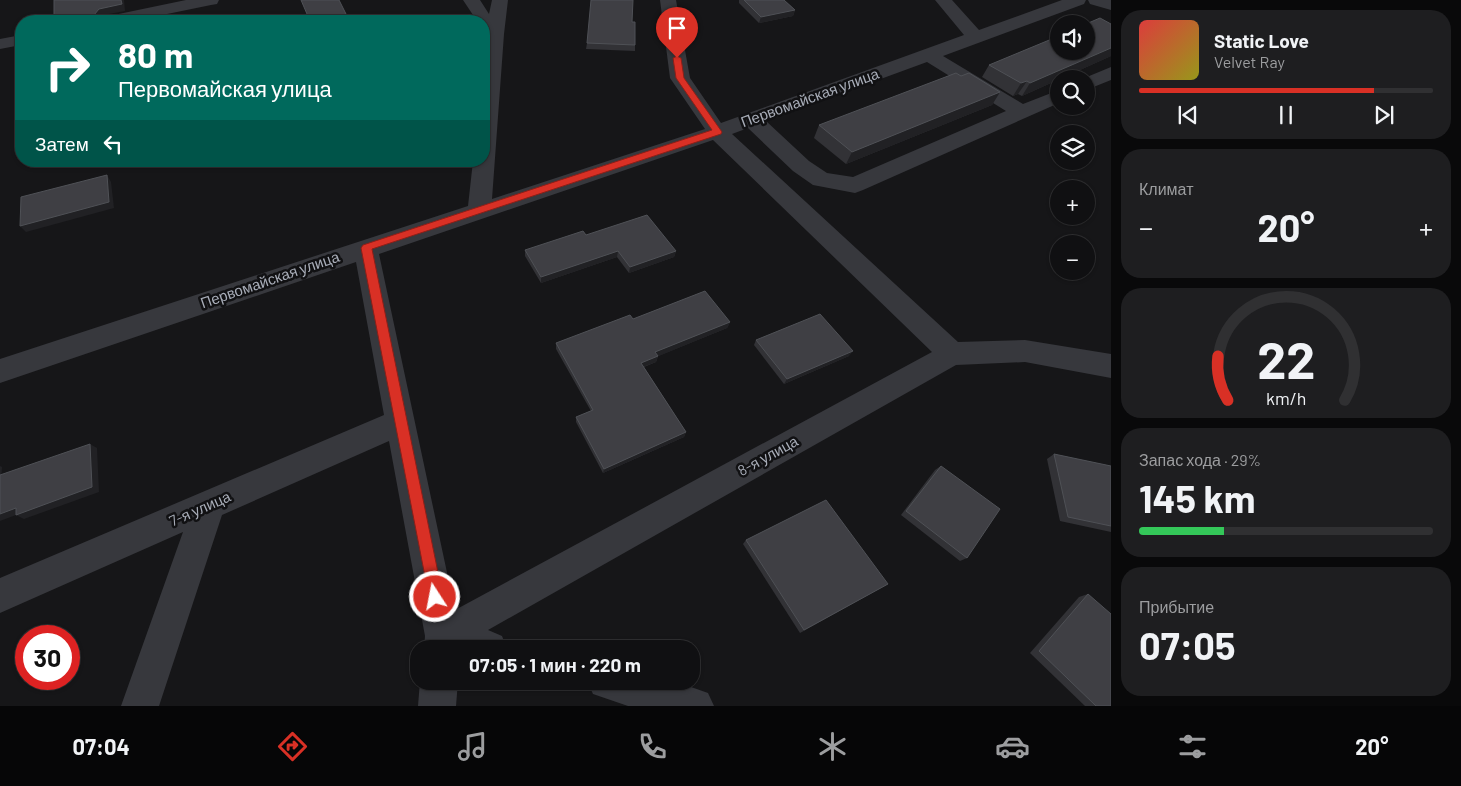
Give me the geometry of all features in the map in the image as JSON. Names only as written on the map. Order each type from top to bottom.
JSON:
[{"type":"street","points":[[139,15],[211,0]]},
{"type":"street","points":[[471,0],[482,15]]},
{"type":"street","points":[[490,91],[500,0]]},
{"type":"street","points":[[668,0],[680,78],[718,132],[952,354]]},
{"type":"street","points":[[943,0],[976,38]]},
{"type":"street","name":"Первомайская улица","points":[[0,371],[718,132],[1078,0]]},
{"type":"street","points":[[1096,0],[1111,6]]},
{"type":"street","points":[[490,27],[495,34]]},
{"type":"street","points":[[0,44],[15,41]]},
{"type":"street","points":[[929,55],[1021,112]]},
{"type":"street","points":[[1095,80],[1109,75]]},
{"type":"street","points":[[751,119],[801,166],[821,180],[854,185],[1050,100]]},
{"type":"street","points":[[479,210],[483,167]]},
{"type":"street","points":[[366,248],[443,640]]},
{"type":"street","name":"8-я улица","points":[[447,640],[952,354],[1024,351],[1111,366]]},
{"type":"street","name":"7-я улица","points":[[0,596],[400,422]]},
{"type":"street","points":[[140,706],[209,505]]},
{"type":"street","points":[[437,706],[438,690]]},
{"type":"street","points":[[638,690],[695,706]]},
{"type":"building","points":[[54,0],[121,0],[122,4],[99,9],[94,15],[54,15]]},
{"type":"building","points":[[301,0],[339,0],[346,14],[341,15],[307,15]]},
{"type":"building","points":[[591,0],[633,0],[632,22],[635,22],[635,45],[587,43]]},
{"type":"building","points":[[744,0],[784,0],[795,10],[761,17]]},
{"type":"building","points":[[1100,18],[1111,24],[1111,48],[1095,55],[1095,20]]},
{"type":"building","points":[[1050,40],[1050,60],[1083,60],[1060,70],[1050,70],[1050,74],[1030,83],[1027,81],[1021,83],[989,65]]},
{"type":"building","points":[[956,73],[961,76],[969,73],[1000,92],[852,152],[819,125]]},
{"type":"building","points":[[107,175],[109,202],[20,226],[21,197]]},
{"type":"building","points":[[647,215],[676,251],[630,267],[618,251],[541,277],[525,250],[583,231],[586,235]]},
{"type":"building","points":[[705,291],[730,322],[655,352],[658,356],[641,363],[686,432],[604,469],[576,417],[593,410],[556,343],[630,315],[633,319]]},
{"type":"building","points":[[820,314],[853,351],[787,379],[756,340]]},
{"type":"building","points":[[90,444],[92,487],[16,515],[16,508],[0,514],[0,475]]},
{"type":"building","points":[[1054,454],[1111,466],[1111,526],[1068,517]]},
{"type":"building","points":[[941,466],[1000,509],[967,558],[906,511]]},
{"type":"building","points":[[826,500],[888,584],[804,630],[746,540]]},
{"type":"building","points":[[1088,594],[1111,614],[1111,706],[1096,706],[1039,651]]},
{"type":"route","points":[[435,597],[366,248],[718,132],[680,78],[677,58]]}]
